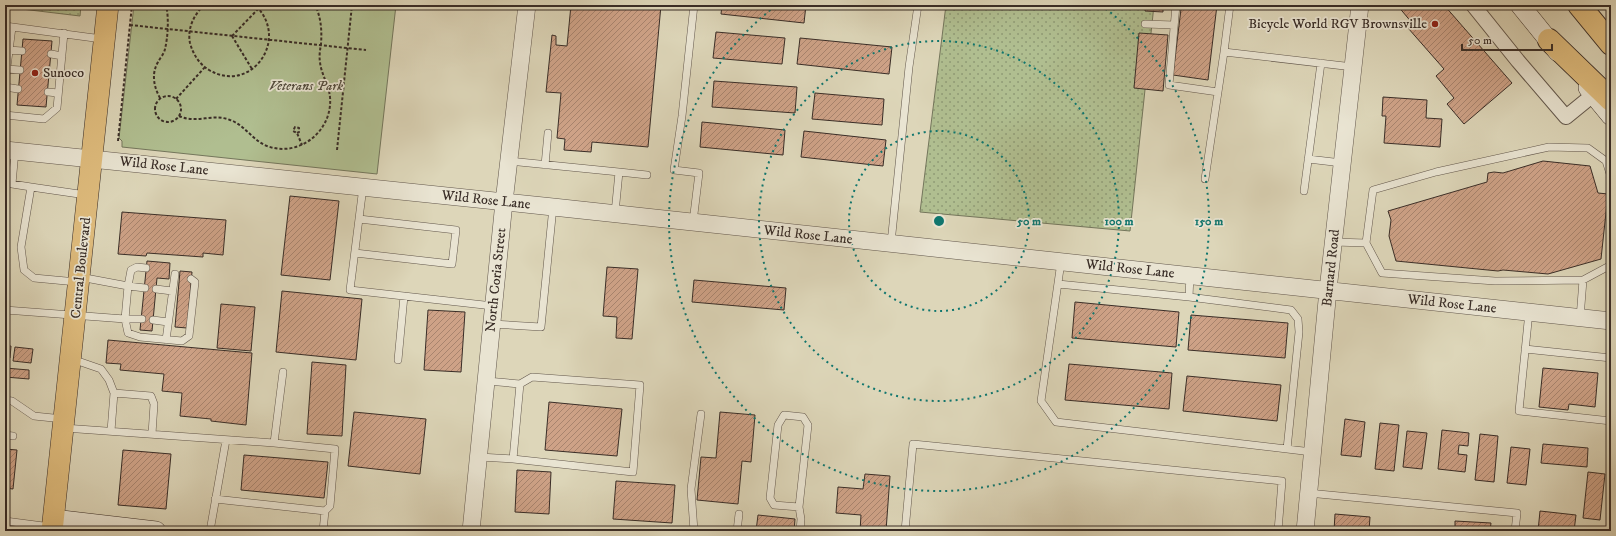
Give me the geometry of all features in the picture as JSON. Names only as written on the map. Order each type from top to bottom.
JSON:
[{"type":"highway","points":[[1579,5],[1611,44]]},
{"type":"highway","points":[[1549,40],[1602,97]]},
{"type":"main road","name":"Central Boulevard","points":[[53,526],[108,5]]},
{"type":"main road","points":[[1520,5],[1549,40]]},
{"type":"main road","points":[[1602,97],[1611,116]]},
{"type":"main road","points":[[53,526],[156,531]]},
{"type":"street","name":"North Coria Street","points":[[470,531],[504,202],[527,5]]},
{"type":"street","name":"Barnard Road","points":[[1305,531],[1328,290],[1360,5]]},
{"type":"street","points":[[1473,5],[1518,62],[1566,117],[1602,97]]},
{"type":"street","name":"Wild Rose Lane","points":[[10,151],[553,207],[1611,321]]},
{"type":"lane","points":[[693,222],[698,173],[674,170],[682,116],[694,5]]},
{"type":"lane","points":[[891,244],[909,67],[918,5]]},
{"type":"lane","points":[[1176,5],[1169,85],[1218,92]]},
{"type":"lane","points":[[1206,179],[1230,5]]},
{"type":"lane","points":[[1145,24],[1174,25]]},
{"type":"lane","points":[[5,82],[9,50],[8,27],[104,39]]},
{"type":"lane","points":[[5,114],[44,119],[57,108],[64,33]]},
{"type":"lane","points":[[9,50],[22,51]]},
{"type":"lane","points":[[1224,52],[1353,67]]},
{"type":"lane","points":[[51,54],[62,56]]},
{"type":"lane","points":[[1304,190],[1321,64]]},
{"type":"lane","points":[[7,69],[20,70]]},
{"type":"lane","points":[[49,74],[60,75]]},
{"type":"lane","points":[[5,87],[18,89]]},
{"type":"lane","points":[[48,92],[58,93]]},
{"type":"lane","points":[[545,165],[548,133]]},
{"type":"lane","points":[[1611,177],[1606,162],[1588,148],[1548,147],[1436,172],[1373,190],[1366,243],[1382,273],[1495,281],[1584,280],[1611,265]]},
{"type":"lane","points":[[10,151],[8,183],[88,195]]},
{"type":"lane","points":[[1308,159],[1342,163]]},
{"type":"lane","points":[[509,161],[647,175]]},
{"type":"lane","points":[[615,214],[619,172]]},
{"type":"lane","points":[[32,187],[21,247],[24,270],[34,278],[79,279],[145,288]]},
{"type":"lane","points":[[363,187],[350,290],[493,306]]},
{"type":"lane","points":[[492,324],[541,327],[553,207]]},
{"type":"lane","points":[[355,253],[452,264],[456,230],[359,219]]},
{"type":"lane","points":[[1334,242],[1366,243]]},
{"type":"lane","points":[[1062,262],[1041,402],[1056,422],[1312,452]]},
{"type":"lane","points":[[146,268],[137,267],[131,270],[125,319],[128,333],[140,337],[182,341],[189,336],[191,307],[195,282],[191,279]]},
{"type":"lane","points":[[166,340],[168,322],[174,306],[172,291],[174,274]]},
{"type":"lane","points":[[1189,297],[1190,275]]},
{"type":"lane","points":[[1580,318],[1584,280]]},
{"type":"lane","points":[[1058,284],[1189,297],[1291,310],[1298,319],[1300,332],[1287,449]]},
{"type":"lane","points":[[156,289],[172,291]]},
{"type":"lane","points":[[398,360],[404,296]]},
{"type":"lane","points":[[5,310],[76,316],[142,319]]},
{"type":"lane","points":[[1528,312],[1519,411],[1611,421]]},
{"type":"lane","points":[[153,320],[168,322]]},
{"type":"lane","points":[[1525,349],[1611,358]]},
{"type":"lane","points":[[71,358],[101,369],[109,380],[114,393],[111,431]]},
{"type":"lane","points":[[274,443],[283,372]]},
{"type":"lane","points":[[478,457],[513,459],[633,472],[640,384],[532,377],[520,384],[486,380]]},
{"type":"lane","points":[[513,459],[520,384]]},
{"type":"lane","points":[[114,393],[151,396],[154,404],[152,434]]},
{"type":"lane","points":[[5,400],[12,401],[34,416],[111,431],[274,443],[335,450],[330,506],[325,511],[322,531]]},
{"type":"lane","points":[[694,531],[691,489],[701,414]]},
{"type":"lane","points":[[799,507],[774,505],[770,498],[778,425],[784,415],[803,417],[808,425],[799,507],[801,519],[800,531]]},
{"type":"lane","points":[[210,531],[226,440]]},
{"type":"lane","points":[[906,531],[913,444],[1282,481],[1278,531]]},
{"type":"lane","points":[[1308,493],[1517,513],[1515,531]]},
{"type":"lane","points":[[215,499],[325,511]]},
{"type":"lane","points":[[737,531],[739,514]]},
{"type":"lane","points":[[5,521],[53,526]]},
{"type":"path","points":[[118,141],[132,5]]},
{"type":"path","points":[[160,98],[155,88],[154,77],[156,65],[165,48],[168,13],[166,5]]},
{"type":"path","points":[[204,5],[196,14],[190,32],[193,52],[205,67],[212,72],[226,76],[240,74],[252,69],[264,56],[270,40],[268,23],[259,8],[255,5]]},
{"type":"path","points":[[232,36],[262,5]]},
{"type":"path","points":[[179,116],[192,120],[216,117],[227,119],[241,125],[258,141],[274,148],[284,149],[302,145],[318,133],[324,125],[329,112],[329,92],[320,62],[322,29],[315,5]]},
{"type":"path","points":[[337,150],[352,5]]},
{"type":"path","points":[[130,25],[366,50]]},
{"type":"path","points":[[232,36],[252,69]]},
{"type":"path","points":[[176,99],[205,67]]},
{"type":"path","points":[[169,96],[176,99],[180,105],[179,116],[173,121],[168,122],[160,120],[154,108],[155,104],[160,98],[169,96]]},
{"type":"path","points":[[297,133],[302,145]]},
{"type":"green space","points":[[5,5],[81,5],[80,16],[5,7]]},
{"type":"green space","name":"Veterans Park","points":[[134,5],[396,5],[377,174],[122,147],[122,141],[119,138]]},
{"type":"green space","points":[[946,5],[1154,5],[1130,231],[920,212]]},
{"type":"building","points":[[571,5],[661,5],[648,147],[592,142],[591,152],[564,150],[565,139],[557,138],[561,93],[546,92],[552,35],[556,36],[556,45],[567,46]]},
{"type":"building","points":[[722,5],[806,5],[804,23],[721,14]]},
{"type":"building","points":[[1146,5],[1163,5],[1163,12],[1145,11]]},
{"type":"building","points":[[1186,5],[1217,5],[1208,80],[1173,75],[1181,9],[1185,9]]},
{"type":"building","points":[[1397,5],[1444,5],[1512,83],[1464,124],[1447,104],[1454,98],[1436,76],[1444,69],[1408,28],[1413,24]]},
{"type":"building","points":[[716,32],[785,38],[782,64],[713,58]]},
{"type":"building","points":[[1139,33],[1168,35],[1163,91],[1134,88]]},
{"type":"building","points":[[800,38],[892,47],[889,74],[797,64]]},
{"type":"building","points":[[23,39],[52,41],[46,107],[17,105]]},
{"type":"building","points":[[714,81],[797,87],[795,113],[712,107]]},
{"type":"building","points":[[815,93],[884,99],[882,125],[812,119]]},
{"type":"building","points":[[1383,97],[1427,100],[1426,118],[1442,119],[1440,147],[1384,143],[1386,116],[1382,116]]},
{"type":"building","points":[[702,122],[785,130],[783,155],[700,147]]},
{"type":"building","points":[[804,131],[886,140],[883,166],[801,157]]},
{"type":"building","points":[[1543,161],[1590,166],[1598,193],[1608,194],[1601,259],[1548,274],[1503,270],[1498,271],[1396,261],[1389,236],[1391,220],[1388,211],[1487,182],[1488,173],[1503,173]]},
{"type":"building","points":[[290,196],[339,201],[330,280],[281,275]]},
{"type":"building","points":[[122,212],[226,220],[223,255],[203,253],[203,257],[147,253],[146,256],[118,254]]},
{"type":"building","points":[[147,261],[170,263],[169,279],[157,278],[152,331],[140,330]]},
{"type":"building","points":[[607,267],[638,269],[632,339],[616,338],[617,317],[603,316]]},
{"type":"building","points":[[180,271],[192,272],[187,328],[175,327]]},
{"type":"building","points":[[694,280],[786,288],[784,310],[692,302]]},
{"type":"building","points":[[282,291],[362,299],[356,360],[276,352]]},
{"type":"building","points":[[1075,302],[1179,312],[1176,347],[1072,338]]},
{"type":"building","points":[[221,304],[255,307],[251,351],[217,348]]},
{"type":"building","points":[[428,310],[465,312],[461,372],[424,370]]},
{"type":"building","points":[[1191,315],[1288,323],[1285,358],[1188,350]]},
{"type":"building","points":[[108,340],[252,353],[246,425],[211,421],[211,419],[180,416],[182,393],[162,391],[164,374],[120,370],[121,364],[106,363]]},
{"type":"building","points":[[5,346],[11,346],[10,358],[5,358]]},
{"type":"building","points":[[15,347],[33,349],[31,363],[13,361]]},
{"type":"building","points":[[312,362],[346,365],[342,436],[307,434]]},
{"type":"building","points":[[1069,364],[1172,373],[1169,409],[1065,400]]},
{"type":"building","points":[[5,368],[29,370],[29,379],[5,377]]},
{"type":"building","points":[[1543,368],[1598,373],[1595,407],[1569,404],[1568,410],[1539,407]]},
{"type":"building","points":[[1187,376],[1281,385],[1277,421],[1183,411]]},
{"type":"building","points":[[549,402],[622,409],[617,456],[545,450]]},
{"type":"building","points":[[354,412],[426,419],[420,474],[348,466]]},
{"type":"building","points":[[720,412],[755,415],[751,462],[742,461],[738,504],[697,500],[701,457],[716,458]]},
{"type":"building","points":[[1345,419],[1365,422],[1361,457],[1341,455]]},
{"type":"building","points":[[1380,423],[1399,425],[1394,471],[1375,469]]},
{"type":"building","points":[[1442,430],[1469,433],[1468,446],[1459,445],[1458,454],[1467,455],[1465,472],[1438,469]]},
{"type":"building","points":[[1407,431],[1427,433],[1422,469],[1403,467]]},
{"type":"building","points":[[1480,434],[1498,436],[1494,482],[1475,480]]},
{"type":"building","points":[[1543,444],[1588,448],[1587,467],[1541,463]]},
{"type":"building","points":[[1511,447],[1530,449],[1526,485],[1507,483]]},
{"type":"building","points":[[5,449],[17,450],[13,489],[5,488]]},
{"type":"building","points":[[123,450],[171,454],[166,509],[118,505]]},
{"type":"building","points":[[244,455],[328,462],[324,498],[241,490]]},
{"type":"building","points":[[517,470],[551,472],[549,514],[515,512]]},
{"type":"building","points":[[1588,472],[1605,474],[1600,520],[1583,518]]},
{"type":"building","points":[[865,474],[890,476],[886,531],[860,531],[861,515],[836,513],[838,487],[863,489]]},
{"type":"building","points":[[616,481],[675,485],[672,523],[613,519]]},
{"type":"building","points":[[1540,511],[1576,515],[1574,531],[1538,531]]},
{"type":"building","points":[[1335,514],[1370,517],[1369,531],[1334,531]]},
{"type":"building","points":[[758,515],[795,519],[794,531],[756,531]]},
{"type":"building","points":[[1455,521],[1491,523],[1490,531],[1455,531]]},
{"type":"place","name":"Bicycle World RGV Brownsville","points":[[1435,24]]},
{"type":"place","name":"Sunoco","points":[[35,73]]}]
